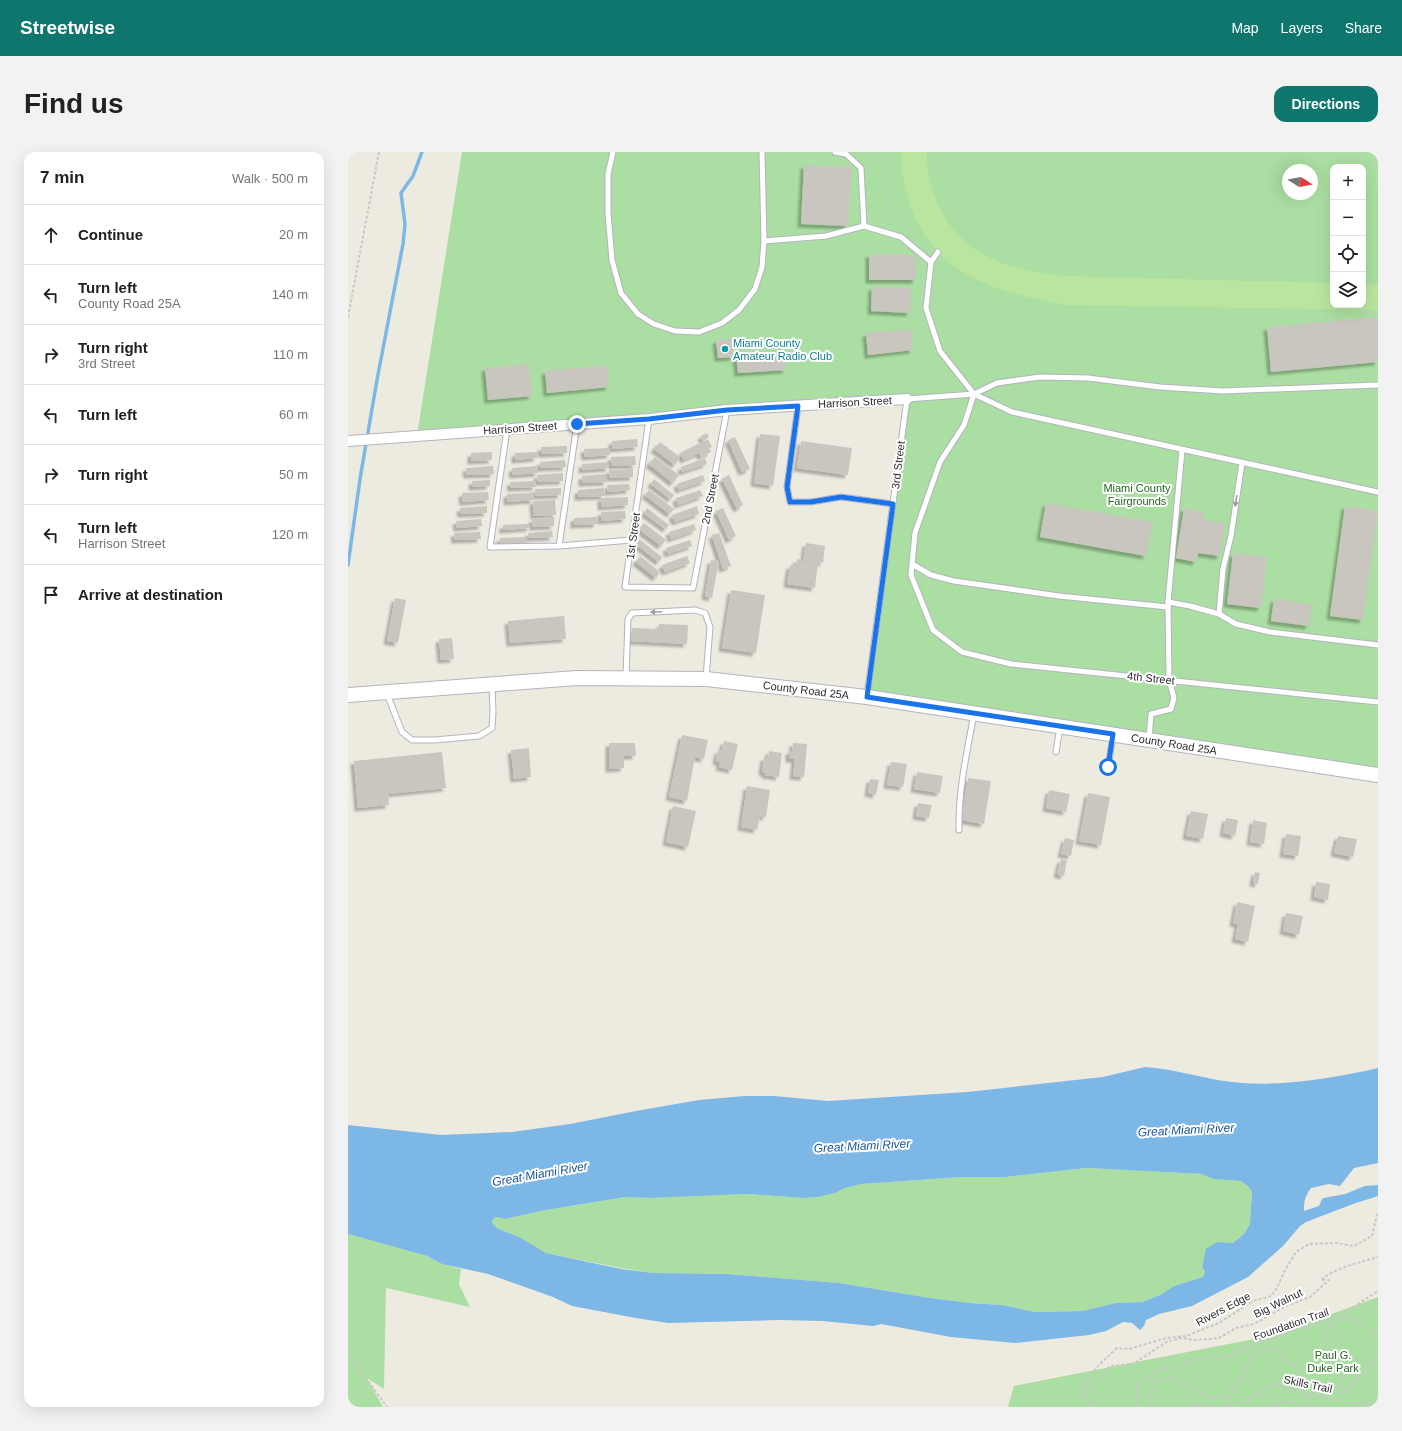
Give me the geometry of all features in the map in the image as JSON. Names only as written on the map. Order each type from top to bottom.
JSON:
[{"type":"main road","name":"County Road 25A","points":[[353,695],[577,678],[706,679],[867,697],[1378,775]]},
{"type":"street","name":"Harrison Street","points":[[348,441],[649,419],[727,410],[907,400]]},
{"type":"lane","points":[[613,152],[608,174],[608,213],[612,260],[621,293],[638,314],[654,324],[676,332],[699,332],[722,324],[739,310],[754,289],[762,267],[764,241],[762,152],[767,152]]},
{"type":"lane","points":[[834,152],[846,154],[861,168],[864,226]]},
{"type":"lane","points":[[764,241],[826,236],[864,226],[901,237],[931,262]]},
{"type":"lane","points":[[938,252],[931,262],[926,308],[940,351],[974,394],[1012,412],[1378,492]]},
{"type":"lane","points":[[907,400],[974,394],[997,383],[1040,377],[1088,378],[1160,387],[1223,390],[1378,384]]},
{"type":"lane","points":[[974,394],[964,424],[940,462],[915,533],[912,564],[931,575],[954,581],[1059,596],[1190,606],[1219,614],[1236,624],[1270,632],[1378,645]]},
{"type":"lane","name":"3rd Street","points":[[867,697],[907,400]]},
{"type":"lane","points":[[798,406],[787,487],[790,502],[811,502],[841,497],[893,504]]},
{"type":"lane","name":"2nd Street","points":[[693,588],[727,410]]},
{"type":"lane","name":"1st Street","points":[[649,419],[625,587],[693,588]]},
{"type":"lane","points":[[559,546],[577,424]]},
{"type":"lane","points":[[507,429],[490,547],[559,546],[632,540]]},
{"type":"lane","points":[[1149,740],[1151,714],[1171,709],[1174,698],[1169,680],[1168,605],[1182,450]]},
{"type":"lane","points":[[1219,614],[1223,569],[1231,536],[1242,463]]},
{"type":"lane","name":"4th Street","points":[[912,564],[911,575],[933,630],[962,652],[1011,664],[1378,702]]},
{"type":"lane","points":[[626,678],[628,619],[632,612],[695,610],[705,613],[710,627],[706,679]]},
{"type":"lane","points":[[386,692],[402,732],[412,740],[435,740],[479,736],[492,728],[492,684]]},
{"type":"lane","points":[[959,830],[962,786],[974,713]]},
{"type":"lane","points":[[1056,752],[1060,726]]},
{"type":"lane","points":[[1108,767],[1113,734]]},
{"type":"path","points":[[348,317],[379,152]]},
{"type":"path","name":"Rivers Edge","points":[[1082,1394],[1087,1380],[1099,1365],[1117,1348],[1129,1349],[1166,1338],[1186,1336],[1219,1323],[1253,1301],[1271,1296],[1277,1288],[1285,1270],[1296,1252],[1309,1244],[1336,1243],[1354,1246],[1372,1236],[1378,1214]]},
{"type":"path","name":"Big Walnut","points":[[1082,1394],[1086,1392],[1110,1366],[1133,1364],[1168,1341],[1182,1338],[1196,1340],[1219,1338],[1236,1328],[1254,1324],[1286,1306],[1310,1297],[1329,1280],[1321,1280],[1328,1274],[1378,1256]]},
{"type":"path","name":"Foundation Trail","points":[[1139,1407],[1137,1399],[1139,1384],[1157,1371],[1182,1366],[1196,1359],[1222,1360],[1259,1342],[1273,1339],[1288,1332],[1324,1322],[1343,1314],[1378,1291]]},
{"type":"path","points":[[1151,1407],[1149,1400],[1156,1382],[1171,1378],[1210,1397],[1225,1395],[1239,1380],[1255,1352],[1261,1348],[1275,1348],[1312,1385],[1323,1390],[1333,1391],[1344,1379],[1341,1368],[1322,1342],[1326,1329],[1346,1317],[1363,1325],[1378,1335]]},
{"type":"path","points":[[348,1353],[388,1407]]},
{"type":"path","name":"Skills Trail","points":[[1224,1407],[1247,1399],[1274,1385],[1334,1400],[1378,1358]]},
{"type":"path","points":[[1082,1394],[1096,1407]]},
{"type":"path","points":[[1269,1407],[1276,1402],[1287,1402],[1309,1407]]},
{"type":"path","points":[[1350,1407],[1356,1402],[1364,1402],[1375,1407]]},
{"type":"path","points":[[1192,1407],[1202,1405],[1216,1407]]},
{"type":"green space","name":"Miami County Fairgrounds","points":[[462,152],[1378,152],[1378,775],[867,697],[907,400],[417,435]]},
{"type":"green space","points":[[901,152],[927,152],[928,170],[932,188],[946,220],[973,248],[988,257],[1006,264],[1024,269],[1065,276],[1330,283],[1330,308],[1366,308],[1366,284],[1378,285],[1378,310],[1068,305],[1016,294],[969,276],[949,262],[932,245],[918,224],[908,197]]},
{"type":"green space","points":[[1087,1168],[1202,1174],[1213,1179],[1242,1181],[1252,1192],[1250,1224],[1244,1234],[1233,1243],[1217,1242],[1204,1259],[1202,1267],[1205,1273],[1203,1277],[1174,1286],[1160,1295],[1142,1302],[1116,1303],[1082,1311],[1035,1312],[1002,1305],[930,1298],[839,1283],[728,1274],[653,1273],[621,1268],[546,1253],[521,1238],[497,1228],[492,1221],[494,1218],[498,1217],[504,1219],[546,1210],[625,1197],[651,1198],[748,1194],[803,1198],[818,1197],[835,1193],[845,1188],[861,1184],[962,1177],[1005,1177]]},
{"type":"green space","points":[[348,1234],[427,1256],[442,1264],[461,1269],[459,1284],[470,1307],[386,1288],[384,1389],[367,1378],[383,1407],[348,1407]]},
{"type":"green space","name":"Paul G. Duke Park","points":[[1378,1297],[1378,1407],[1008,1407],[1014,1386],[1274,1335]]},
{"type":"water","name":"Great Miami River","points":[[1145,1067],[1169,1070],[1230,1082],[1258,1084],[1328,1078],[1378,1068],[1378,1163],[1354,1168],[1340,1186],[1329,1184],[1311,1188],[1305,1199],[1304,1211],[1319,1206],[1324,1198],[1345,1194],[1365,1186],[1378,1185],[1378,1196],[1306,1222],[1300,1226],[1283,1246],[1248,1277],[1192,1306],[1159,1314],[1146,1320],[1144,1326],[1140,1330],[1132,1323],[1123,1322],[1106,1331],[1089,1335],[1015,1343],[951,1337],[881,1324],[873,1326],[823,1321],[779,1320],[668,1323],[636,1318],[572,1306],[553,1297],[488,1274],[442,1264],[427,1256],[348,1234],[348,1125],[441,1135],[512,1132],[570,1124],[699,1100],[745,1096],[774,1096],[828,1101],[967,1092],[1103,1077]],"holes":[[[1087,1168],[1202,1174],[1213,1179],[1241,1181],[1248,1186],[1252,1192],[1250,1224],[1244,1234],[1233,1243],[1217,1242],[1206,1249],[1202,1267],[1205,1272],[1203,1277],[1174,1286],[1160,1295],[1142,1302],[1116,1303],[1082,1311],[1035,1312],[1002,1305],[930,1298],[839,1283],[728,1274],[653,1273],[621,1269],[546,1253],[521,1238],[497,1228],[492,1221],[494,1218],[498,1217],[504,1219],[546,1210],[625,1197],[651,1198],[748,1194],[803,1198],[818,1197],[835,1193],[845,1188],[861,1184],[962,1177],[1005,1177]]]},
{"type":"building","points":[[804,165],[852,167],[848,226],[801,224]]},
{"type":"building","points":[[869,254],[916,255],[916,280],[869,280]]},
{"type":"building","points":[[872,287],[911,288],[910,313],[871,311]]},
{"type":"building","points":[[1378,317],[1378,362],[1271,372],[1267,327]]},
{"type":"building","points":[[911,329],[913,350],[868,355],[866,333]]},
{"type":"building","name":"Miami County Amateur Radio Club","points":[[732,339],[734,357],[718,358],[716,340]]},
{"type":"building","points":[[762,351],[762,354],[785,352],[786,370],[738,373],[736,356],[756,354],[755,352]]},
{"type":"building","points":[[529,364],[532,396],[488,400],[485,368]]},
{"type":"building","points":[[607,365],[609,387],[547,393],[545,371]]},
{"type":"building","points":[[707,433],[709,437],[703,441],[701,436]]},
{"type":"building","points":[[760,434],[780,436],[773,486],[754,483]]},
{"type":"building","points":[[735,437],[750,469],[742,472],[728,440]]},
{"type":"building","points":[[637,439],[638,447],[612,449],[612,441]]},
{"type":"building","points":[[708,439],[712,447],[709,448],[711,452],[701,457],[699,453],[684,460],[680,453]]},
{"type":"building","points":[[801,441],[852,448],[848,475],[797,468]]},
{"type":"building","points":[[660,442],[680,457],[675,465],[654,449]]},
{"type":"building","points":[[567,446],[567,453],[541,454],[541,447]]},
{"type":"building","points":[[610,448],[610,455],[585,457],[584,449]]},
{"type":"building","points":[[492,452],[492,460],[471,461],[471,453]]},
{"type":"building","points":[[537,452],[537,458],[515,460],[515,453]]},
{"type":"building","points":[[635,456],[636,465],[612,466],[611,457]]},
{"type":"building","points":[[655,457],[679,475],[673,483],[649,464]]},
{"type":"building","points":[[705,458],[707,464],[682,472],[681,467]]},
{"type":"building","points":[[565,460],[566,467],[540,468],[540,462]]},
{"type":"building","points":[[609,462],[609,468],[582,470],[582,464]]},
{"type":"building","points":[[493,466],[494,474],[467,475],[466,468]]},
{"type":"building","points":[[538,466],[538,473],[513,475],[512,468]]},
{"type":"building","points":[[633,469],[633,477],[610,478],[609,470]]},
{"type":"building","points":[[563,473],[563,481],[538,482],[537,475]]},
{"type":"building","points":[[607,474],[607,482],[582,483],[582,476]]},
{"type":"building","points":[[703,475],[705,481],[679,490],[677,484]]},
{"type":"building","points":[[729,475],[743,505],[737,509],[722,479]]},
{"type":"building","points":[[654,479],[674,495],[671,499],[651,484]]},
{"type":"building","points":[[490,480],[490,486],[472,487],[472,481]]},
{"type":"building","points":[[535,481],[536,487],[511,488],[510,482]]},
{"type":"building","points":[[629,484],[630,490],[608,492],[607,485]]},
{"type":"building","points":[[561,488],[561,495],[536,496],[535,489]]},
{"type":"building","points":[[604,488],[605,496],[578,497],[578,490]]},
{"type":"building","points":[[649,490],[674,509],[670,514],[645,495]]},
{"type":"building","points":[[700,490],[703,496],[678,505],[676,498]]},
{"type":"building","points":[[488,492],[489,500],[463,502],[462,493]]},
{"type":"building","points":[[533,493],[534,500],[507,502],[507,494]]},
{"type":"building","points":[[628,497],[628,505],[601,507],[601,498]]},
{"type":"building","points":[[555,500],[556,515],[534,516],[533,501]]},
{"type":"building","points":[[1046,503],[1153,522],[1146,556],[1040,537]]},
{"type":"building","points":[[487,506],[487,513],[461,514],[460,508]]},
{"type":"building","points":[[697,506],[699,514],[675,522],[672,515]]},
{"type":"building","points":[[1345,506],[1378,511],[1363,620],[1330,616]]},
{"type":"building","points":[[647,508],[669,525],[666,529],[644,513]]},
{"type":"building","points":[[723,508],[736,536],[729,540],[716,511]]},
{"type":"building","points":[[1184,508],[1204,512],[1203,520],[1225,523],[1220,556],[1198,553],[1196,562],[1176,558]]},
{"type":"building","points":[[625,511],[626,519],[601,521],[601,512]]},
{"type":"building","points":[[554,517],[554,526],[533,527],[532,519]]},
{"type":"building","points":[[597,517],[597,524],[574,525],[574,518]]},
{"type":"building","points":[[481,519],[482,526],[457,528],[456,521]]},
{"type":"building","points":[[644,523],[666,540],[661,546],[639,529]]},
{"type":"building","points":[[530,524],[530,528],[503,530],[503,525]]},
{"type":"building","points":[[694,524],[696,530],[671,539],[669,532]]},
{"type":"building","points":[[552,531],[553,537],[528,538],[528,533]]},
{"type":"building","points":[[480,532],[481,539],[455,540],[454,533]]},
{"type":"building","points":[[719,533],[731,566],[723,569],[712,535]]},
{"type":"building","points":[[526,537],[527,543],[500,545],[500,538]]},
{"type":"building","points":[[639,539],[662,557],[659,562],[636,544]]},
{"type":"building","points":[[690,540],[692,546],[668,554],[666,548]]},
{"type":"building","points":[[806,543],[825,546],[823,563],[818,562],[815,588],[787,584],[790,565],[796,566],[797,559],[803,562]]},
{"type":"building","points":[[1233,553],[1267,557],[1261,608],[1227,604]]},
{"type":"building","points":[[640,556],[660,572],[656,578],[636,562]]},
{"type":"building","points":[[687,556],[690,563],[665,572],[662,565]]},
{"type":"building","points":[[711,560],[719,561],[712,598],[705,596]]},
{"type":"building","points":[[731,590],[765,595],[756,653],[722,648]]},
{"type":"building","points":[[395,598],[406,600],[398,643],[387,641]]},
{"type":"building","points":[[1274,599],[1312,604],[1309,626],[1271,621]]},
{"type":"building","points":[[564,616],[566,639],[510,643],[508,621]]},
{"type":"building","points":[[659,624],[688,625],[687,644],[631,641],[632,628],[659,629]]},
{"type":"building","points":[[452,638],[454,659],[441,660],[439,639]]},
{"type":"building","points":[[682,735],[708,740],[704,759],[695,757],[687,801],[669,797]]},
{"type":"building","points":[[724,741],[738,744],[732,770],[719,767],[720,762],[716,761],[718,750],[722,751]]},
{"type":"building","points":[[609,743],[635,743],[636,756],[624,756],[624,768],[609,769]]},
{"type":"building","points":[[793,743],[807,744],[804,777],[793,776],[795,759],[789,759],[789,751],[792,751]]},
{"type":"building","points":[[529,748],[531,777],[514,779],[511,750]]},
{"type":"building","points":[[769,751],[782,753],[779,777],[765,775],[766,773],[762,772],[764,757],[768,758]]},
{"type":"building","points":[[442,752],[446,788],[388,794],[389,805],[358,808],[354,761]]},
{"type":"building","points":[[891,762],[907,764],[903,787],[887,785]]},
{"type":"building","points":[[917,772],[943,776],[940,793],[914,789]]},
{"type":"building","points":[[968,778],[991,781],[984,824],[961,820]]},
{"type":"building","points":[[870,779],[879,780],[876,795],[868,793]]},
{"type":"building","points":[[747,786],[770,790],[766,817],[760,816],[757,830],[741,827]]},
{"type":"building","points":[[1049,790],[1070,794],[1066,812],[1046,808]]},
{"type":"building","points":[[1088,793],[1110,797],[1101,845],[1079,841]]},
{"type":"building","points":[[918,803],[932,805],[929,818],[916,816]]},
{"type":"building","points":[[673,806],[696,811],[688,847],[666,842]]},
{"type":"building","points":[[1191,811],[1208,814],[1203,839],[1186,836]]},
{"type":"building","points":[[1226,818],[1238,820],[1235,836],[1223,833]]},
{"type":"building","points":[[1253,820],[1267,823],[1264,844],[1250,842]]},
{"type":"building","points":[[1286,834],[1301,836],[1298,856],[1283,854]]},
{"type":"building","points":[[1338,836],[1357,839],[1353,857],[1334,853]]},
{"type":"building","points":[[1065,838],[1074,840],[1071,856],[1061,854]]},
{"type":"building","points":[[1061,859],[1067,861],[1064,876],[1057,874]]},
{"type":"building","points":[[1255,872],[1260,873],[1258,884],[1253,883]]},
{"type":"building","points":[[1316,882],[1330,884],[1328,900],[1314,897]]},
{"type":"building","points":[[1237,902],[1255,906],[1248,942],[1235,939],[1238,924],[1233,923]]},
{"type":"building","points":[[1286,913],[1303,916],[1299,935],[1283,931]]},
{"type":"waterway","points":[[348,565],[360,479],[403,244],[405,224],[401,193],[413,176],[422,152]]},
{"type":"place","name":"Miami County Amateur Radio Club","points":[[725,349]]},
{"type":"route","points":[[577,424],[649,419],[727,410],[798,406],[787,487],[790,502],[811,502],[841,497],[893,504],[867,697],[1113,734],[1108,767]]}]
